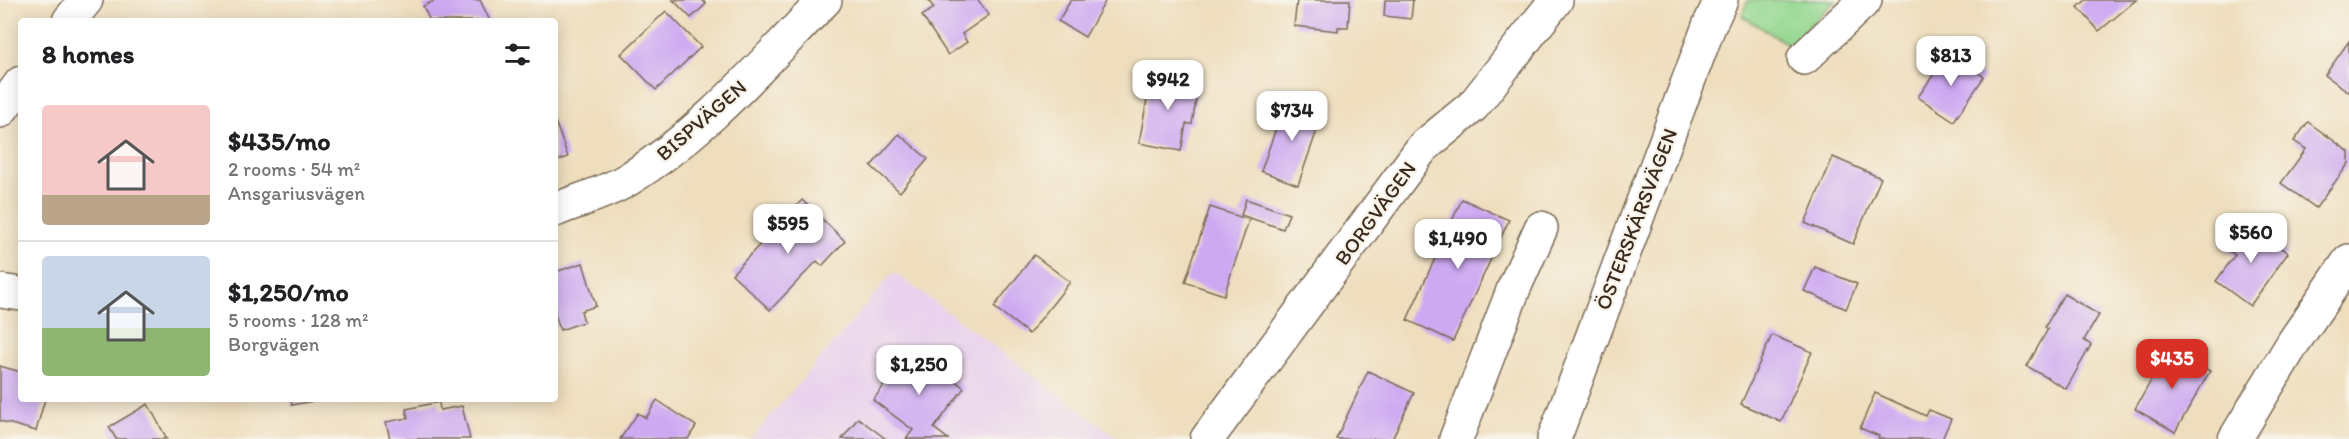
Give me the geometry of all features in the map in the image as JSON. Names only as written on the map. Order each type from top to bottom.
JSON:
[{"type":"street","points":[[71,18],[86,0]]},
{"type":"street","name":"BISPVÄGEN","points":[[558,209],[626,181],[677,145],[725,103],[825,0]]},
{"type":"street","name":"BORGVÄGEN","points":[[1207,439],[1359,237],[1423,147],[1473,106],[1556,0]]},
{"type":"street","name":"ÖSTERSKÄRSVÄGEN","points":[[1554,439],[1709,26],[1721,0]]},
{"type":"street","points":[[1804,58],[1865,0]]},
{"type":"street","points":[[0,111],[18,87]]},
{"type":"street","points":[[1456,439],[1514,288],[1541,228]]},
{"type":"street","points":[[2235,439],[2292,343],[2349,261]]},
{"type":"street","points":[[0,291],[18,294]]},
{"type":"shaded area","points":[[894,272],[1119,439],[751,439]]},
{"type":"green space","points":[[1748,0],[1836,0],[1789,45],[1742,16]]},
{"type":"building","points":[[436,0],[480,0],[489,18],[429,18],[423,6]]},
{"type":"building","points":[[673,0],[702,0],[706,4],[691,18]]},
{"type":"building","points":[[928,0],[978,0],[989,15],[962,34],[967,42],[948,55],[922,16],[934,8]]},
{"type":"building","points":[[1071,0],[1106,0],[1085,37],[1058,21]]},
{"type":"building","points":[[1297,0],[1350,0],[1348,27],[1338,27],[1338,31],[1294,26]]},
{"type":"building","points":[[1385,0],[1413,0],[1411,19],[1384,16]]},
{"type":"building","points":[[2086,0],[2136,0],[2099,31],[2078,7]]},
{"type":"building","points":[[666,11],[701,47],[656,90],[621,54]]},
{"type":"building","points":[[2349,41],[2349,92],[2325,75]]},
{"type":"building","points":[[1949,52],[1984,77],[1954,121],[1918,97]]},
{"type":"building","points":[[1152,72],[1199,81],[1192,124],[1186,124],[1181,151],[1139,143]]},
{"type":"building","points":[[1286,100],[1323,113],[1298,185],[1261,171]]},
{"type":"building","points":[[2308,122],[2349,152],[2349,163],[2316,208],[2281,183],[2306,149],[2294,141]]},
{"type":"building","points":[[558,129],[568,157],[558,161]]},
{"type":"building","points":[[899,134],[928,159],[900,192],[871,166]]},
{"type":"building","points":[[1833,157],[1881,178],[1853,244],[1805,223]]},
{"type":"building","points":[[1246,199],[1289,214],[1283,229],[1241,215]]},
{"type":"building","points":[[1462,199],[1509,220],[1453,341],[1407,320]]},
{"type":"building","points":[[802,200],[845,241],[822,266],[817,261],[770,310],[732,274]]},
{"type":"building","points":[[1210,207],[1249,220],[1224,295],[1185,282]]},
{"type":"building","points":[[2245,223],[2288,253],[2250,306],[2216,281],[2235,255],[2226,249]]},
{"type":"building","points":[[1034,255],[1070,282],[1029,334],[994,307]]},
{"type":"building","points":[[583,263],[596,306],[581,311],[584,322],[560,330],[558,324],[558,271]]},
{"type":"building","points":[[1815,267],[1857,284],[1846,309],[1804,291]]},
{"type":"building","points":[[2064,294],[2099,315],[2084,340],[2091,345],[2066,389],[2027,366],[2048,329],[2045,327]]},
{"type":"building","points":[[1772,335],[1812,352],[1781,422],[1741,404]]},
{"type":"building","points":[[913,348],[964,388],[934,428],[948,439],[906,439],[913,430],[873,400]]},
{"type":"building","points":[[2169,349],[2210,371],[2175,432],[2135,409]]},
{"type":"building","points":[[0,366],[18,371],[18,402],[44,402],[36,431],[0,421]]},
{"type":"building","points":[[1368,371],[1414,393],[1392,439],[1336,439]]},
{"type":"building","points":[[1875,393],[1926,416],[1929,410],[1951,419],[1942,439],[1878,439],[1879,436],[1860,428]]},
{"type":"building","points":[[657,400],[696,426],[688,439],[620,439],[638,413],[646,418]]},
{"type":"building","points":[[292,402],[308,402],[292,405]]},
{"type":"building","points":[[439,402],[440,410],[462,406],[470,439],[390,439],[386,422],[408,418],[406,409]]},
{"type":"building","points":[[148,404],[167,439],[116,439],[109,427]]},
{"type":"building","points":[[858,418],[886,439],[842,439]]}]
